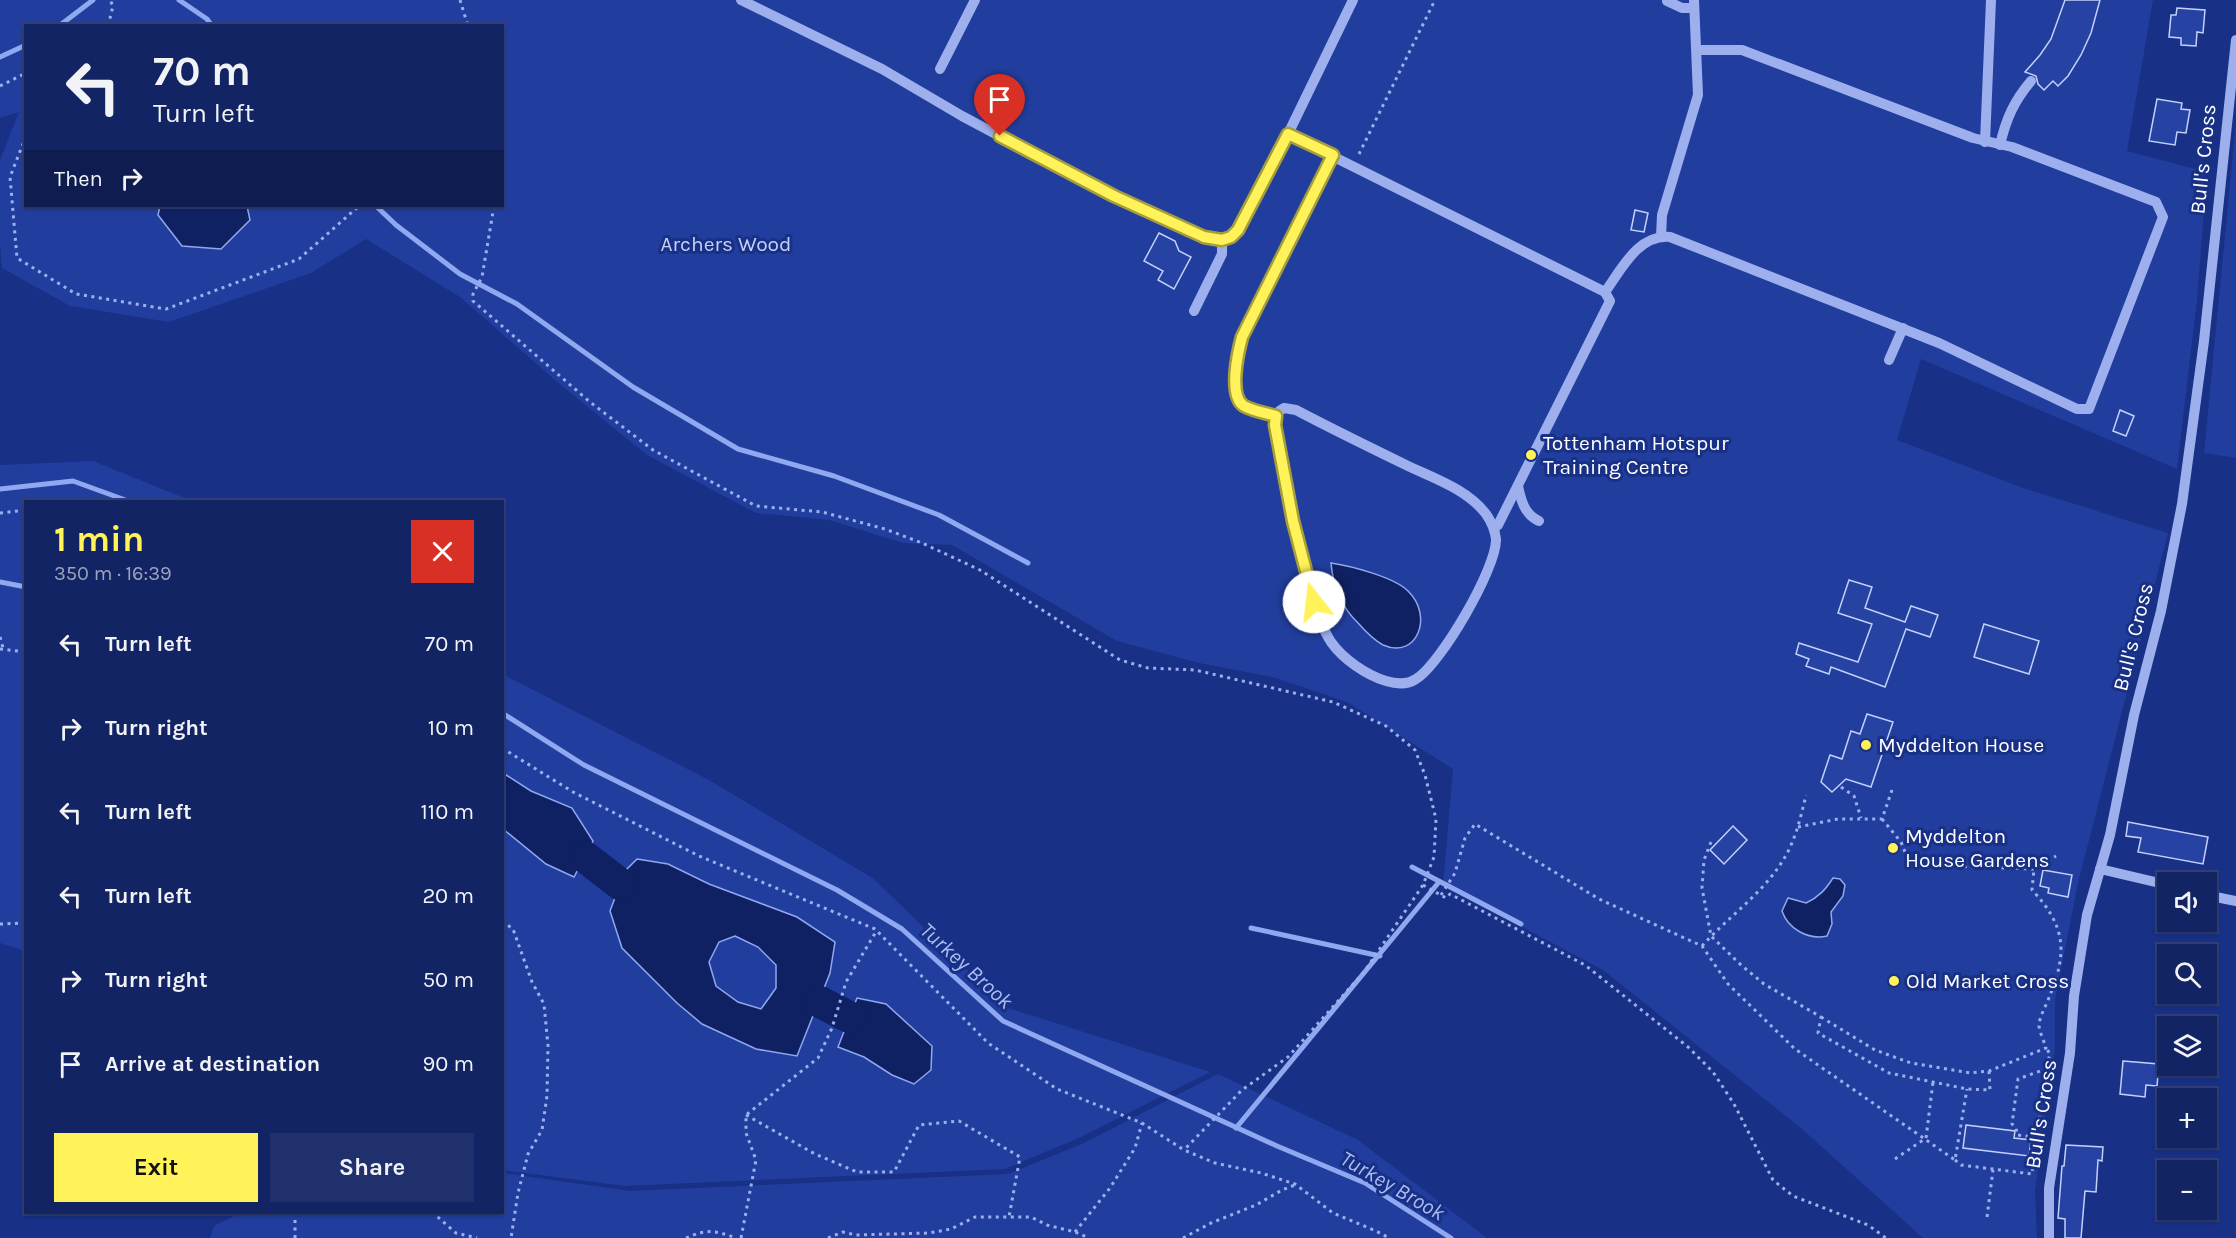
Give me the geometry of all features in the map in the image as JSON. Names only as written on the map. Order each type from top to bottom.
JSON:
[{"type":"street","points":[[741,0],[882,69],[962,116],[1114,196],[1204,237],[1222,240],[1231,237],[1238,230],[1353,0]]},
{"type":"street","points":[[940,69],[975,0]]},
{"type":"street","points":[[1985,142],[1991,0]]},
{"type":"street","points":[[1661,237],[1662,215],[1698,95],[1694,4],[1682,8],[1667,1]]},
{"type":"street","name":"Bull's Cross","points":[[2049,1238],[2049,1188],[2070,1053],[2074,996],[2087,915],[2110,835],[2134,715],[2161,611],[2182,504],[2204,341],[2236,40]]},
{"type":"street","points":[[1605,292],[1632,255],[1645,243],[1661,237],[1670,237],[1939,343],[2077,409],[2089,409],[2163,218],[2156,202],[2012,147],[1985,142],[1742,50],[1697,50]]},
{"type":"street","points":[[2001,145],[2010,110],[2031,81]]},
{"type":"street","points":[[1288,134],[1605,292],[1610,301],[1498,525],[1494,528]]},
{"type":"street","points":[[1276,416],[1244,406],[1239,401],[1235,384],[1240,347],[1247,326],[1333,155]]},
{"type":"street","points":[[1194,311],[1222,254],[1222,240]]},
{"type":"street","points":[[1889,360],[1903,328]]},
{"type":"street","points":[[1284,408],[1296,410],[1463,494],[1486,515],[1494,528],[1496,541],[1482,582],[1454,632],[1425,673],[1415,680],[1398,684],[1383,680],[1352,662],[1331,642],[1314,602],[1293,521],[1275,425],[1276,416],[1284,408]]},
{"type":"street","points":[[1518,485],[1521,500],[1527,511],[1532,518],[1539,521]]},
{"type":"street","points":[[2100,869],[2157,882]]},
{"type":"street","points":[[2217,897],[2236,901]]},
{"type":"path","points":[[108,24],[113,6],[110,0]]},
{"type":"path","points":[[460,0],[467,24]]},
{"type":"path","points":[[1354,165],[1435,0]]},
{"type":"path","points":[[0,86],[24,74]]},
{"type":"path","points":[[24,141],[10,177],[17,258],[76,294],[166,309],[299,259],[358,207]]},
{"type":"path","points":[[494,207],[482,277],[473,294],[473,301],[599,409],[653,450],[756,506],[822,512],[885,529],[922,543],[980,570],[1120,660],[1148,668],[1195,670],[1333,702],[1386,726],[1415,750],[1425,775],[1436,819],[1434,857],[1423,885],[1364,972],[1288,1057],[1242,1090],[1185,1150]]},
{"type":"path","points":[[0,513],[24,510]]},
{"type":"path","points":[[0,638],[2,649],[24,652]]},
{"type":"path","points":[[504,749],[573,792],[699,856],[877,930],[988,1042],[1057,1089],[1142,1123],[1185,1150],[1215,1163],[1261,1173],[1295,1185],[1333,1213],[1389,1238]]},
{"type":"path","points":[[1841,788],[1854,796],[1861,818]]},
{"type":"path","points":[[1882,819],[1892,790]]},
{"type":"path","points":[[1702,946],[1772,876],[1785,857],[1798,827],[1806,795]]},
{"type":"path","points":[[1798,827],[1838,819],[1882,819],[1901,842],[1907,857],[1920,865],[2034,869],[2056,856]]},
{"type":"path","points":[[1440,895],[1455,873],[1465,838],[1475,824],[1599,899],[1702,946],[1728,984],[1795,1049],[1926,1138],[1960,1165],[2032,1174],[2050,1054],[2039,1024],[2056,982],[2061,948],[2054,917],[2032,890],[2034,869]]},
{"type":"path","points":[[1711,842],[1704,860],[1702,888],[1711,936],[1764,984],[1875,1050],[1911,1063],[1970,1073],[1989,1071],[2046,1048]]},
{"type":"path","points":[[1423,885],[1446,898],[1450,894],[1585,965],[1688,1047],[1713,1072],[1734,1104],[1773,1180],[1793,1196],[1868,1225],[1886,1238]]},
{"type":"path","points":[[504,922],[513,929],[532,982],[544,1004],[548,1046],[547,1096],[542,1130],[528,1154],[518,1193],[511,1238]]},
{"type":"path","points":[[0,924],[24,923]]},
{"type":"path","points":[[746,1115],[818,1058],[832,1028],[846,982],[877,930]]},
{"type":"path","points":[[1821,1017],[1818,1033],[1889,1072],[1967,1089],[1990,1090],[1989,1071]]},
{"type":"path","points":[[2036,1137],[2017,1135],[2016,1128],[2012,1124],[2018,1079],[2046,1069]]},
{"type":"path","points":[[1895,1159],[1926,1138],[1933,1082]]},
{"type":"path","points":[[1955,1160],[1967,1089]]},
{"type":"path","points":[[746,1115],[815,1154],[857,1172],[894,1172],[919,1125],[959,1121],[1020,1157],[1009,1217]]},
{"type":"path","points":[[741,1238],[756,1160],[746,1132],[746,1115]]},
{"type":"path","points":[[1075,1232],[1110,1188],[1135,1148],[1142,1123]]},
{"type":"path","points":[[1987,1217],[1992,1170]]},
{"type":"path","points":[[1183,1238],[1295,1185]]},
{"type":"path","points":[[295,1238],[296,1214]]},
{"type":"path","points":[[434,1214],[456,1233],[477,1238]]},
{"type":"path","points":[[828,1238],[843,1232],[856,1235],[929,1233],[951,1229],[975,1217],[1031,1217],[1047,1225],[1089,1238]]},
{"type":"path","points":[[686,1238],[702,1231],[716,1230],[736,1238]]},
{"type":"green space","name":"Archers Wood","points":[[0,0],[2153,0],[2127,151],[2207,172],[2197,300],[2177,469],[1921,359],[1897,440],[2026,489],[2168,533],[2078,883],[2055,1000],[2055,1048],[2035,1191],[2037,1238],[1923,1238],[1802,1129],[1603,970],[1443,885],[1453,769],[1347,702],[1272,677],[1199,663],[1117,641],[952,545],[903,543],[829,520],[756,513],[647,455],[562,386],[460,297],[366,239],[311,273],[169,322],[70,306],[2,268],[0,160],[19,112],[0,118]]},
{"type":"green space","points":[[2236,121],[2236,458],[2204,453]]},
{"type":"green space","points":[[93,461],[190,500],[24,500],[24,951],[0,943],[0,465]]},
{"type":"green space","points":[[504,675],[709,780],[874,879],[1005,1007],[1210,1072],[1081,1137],[1005,1169],[625,1186],[504,1170],[504,830],[508,832],[572,808],[531,791],[504,774]],"holes":[[[668,864],[709,884],[797,917],[830,973],[797,1056],[702,1024],[677,1003],[622,948]],[[886,1004],[932,1046],[892,1075],[864,1057],[838,1046]]]},
{"type":"green space","points":[[735,936],[758,947],[776,965],[776,988],[761,1009],[738,1002],[716,986],[709,963],[719,942]]},
{"type":"green space","points":[[1218,1074],[1358,1140],[1487,1238],[210,1238],[214,1226],[238,1214],[504,1214],[504,1173],[630,1191],[1008,1174],[1084,1143]]},
{"type":"shaded area","points":[[160,207],[247,207],[250,220],[221,249],[182,246],[158,215]]},
{"type":"shaded area","points":[[1331,563],[1383,577],[1408,591],[1416,601],[1420,612],[1418,633],[1413,641],[1395,648],[1383,645],[1367,633],[1343,604],[1336,588]]},
{"type":"shaded area","points":[[504,774],[531,791],[572,808],[593,841],[574,877],[546,864],[504,830]]},
{"type":"shaded area","points":[[637,859],[668,864],[709,884],[797,917],[835,942],[830,973],[797,1056],[756,1049],[702,1024],[677,1003],[622,948],[610,911],[625,871]],"holes":[[[735,936],[758,947],[776,965],[776,988],[761,1009],[738,1002],[716,986],[709,962],[719,942]]]},
{"type":"shaded area","points":[[1833,878],[1840,879],[1845,885],[1843,896],[1831,912],[1832,924],[1827,936],[1806,935],[1794,928],[1782,911],[1788,898],[1806,903],[1822,892]]},
{"type":"shaded area","points":[[857,998],[886,1004],[932,1046],[931,1070],[914,1084],[892,1075],[864,1057],[838,1047]]},
{"type":"building","points":[[2065,0],[2100,0],[2091,33],[2068,76],[2058,86],[2053,81],[2044,90],[2038,84],[2036,76],[2025,72],[2051,39]]},
{"type":"building","points":[[2177,8],[2205,10],[2203,33],[2197,32],[2196,46],[2181,45],[2181,38],[2169,37],[2171,15],[2176,15]]},
{"type":"building","points":[[2157,99],[2182,103],[2181,109],[2190,110],[2186,133],[2177,132],[2175,145],[2149,141]]},
{"type":"building","points":[[1635,210],[1648,213],[1644,232],[1631,230]]},
{"type":"building","points":[[1159,233],[1175,241],[1179,251],[1191,257],[1174,289],[1158,280],[1163,271],[1144,261]]},
{"type":"building","points":[[2120,410],[2134,416],[2126,436],[2113,431]]},
{"type":"building","points":[[1849,580],[1872,587],[1865,608],[1905,622],[1911,606],[1938,615],[1930,637],[1906,629],[1885,687],[1831,667],[1829,674],[1806,666],[1809,659],[1796,654],[1799,643],[1858,662],[1872,624],[1838,613]]},
{"type":"building","points":[[1984,624],[2039,641],[2029,674],[1974,657]]},
{"type":"building","name":"Myddelton House","points":[[1867,714],[1893,722],[1871,787],[1846,779],[1832,792],[1821,782],[1830,755],[1842,759],[1851,731],[1860,734]]},
{"type":"building","points":[[2128,822],[2208,837],[2203,864],[2138,852],[2141,838],[2126,836]]},
{"type":"building","points":[[1733,826],[1747,840],[1724,864],[1710,850]]},
{"type":"building","points":[[2043,870],[2072,875],[2068,897],[2048,893],[2049,888],[2040,886]]},
{"type":"building","points":[[2123,1061],[2157,1064],[2157,1086],[2146,1085],[2145,1097],[2120,1094]]},
{"type":"building","points":[[1966,1125],[2015,1131],[2014,1138],[2031,1140],[2029,1156],[1963,1148]]},
{"type":"building","points":[[2066,1145],[2103,1147],[2102,1161],[2098,1160],[2096,1192],[2085,1191],[2081,1238],[2065,1238],[2065,1219],[2058,1218]]},
{"type":"waterway","points":[[62,24],[93,0]]},
{"type":"waterway","points":[[179,0],[207,19],[211,24]]},
{"type":"waterway","points":[[0,57],[24,46]]},
{"type":"waterway","points":[[377,207],[396,225],[460,274],[517,304],[633,387],[738,449],[834,476],[939,515],[1028,563]]},
{"type":"waterway","name":"Turkey Brook","points":[[0,489],[73,481],[125,500]]},
{"type":"waterway","points":[[0,582],[24,587]]},
{"type":"waterway","name":"Turkey Brook","points":[[504,714],[584,765],[837,890],[902,929],[1003,1021],[1277,1146],[1365,1183],[1451,1238]]},
{"type":"waterway","points":[[585,857],[620,884]]},
{"type":"waterway","points":[[1412,867],[1521,924]]},
{"type":"waterway","points":[[1236,1128],[1439,882]]},
{"type":"waterway","points":[[1251,928],[1380,956]]},
{"type":"waterway","points":[[820,1002],[849,1017]]},
{"type":"place","name":"Tottenham Hotspur Training Centre","points":[[1531,455]]},
{"type":"place","name":"Myddelton House","points":[[1866,745]]},
{"type":"place","name":"Myddelton House Gardens","points":[[1893,848]]},
{"type":"place","name":"Old Market Cross","points":[[1894,981]]},
{"type":"route","points":[[1000,136],[1114,196],[1204,237],[1222,240],[1231,237],[1238,230],[1288,134],[1333,155],[1242,337],[1235,384],[1239,401],[1244,406],[1276,416],[1275,425],[1293,521],[1314,602]]}]
